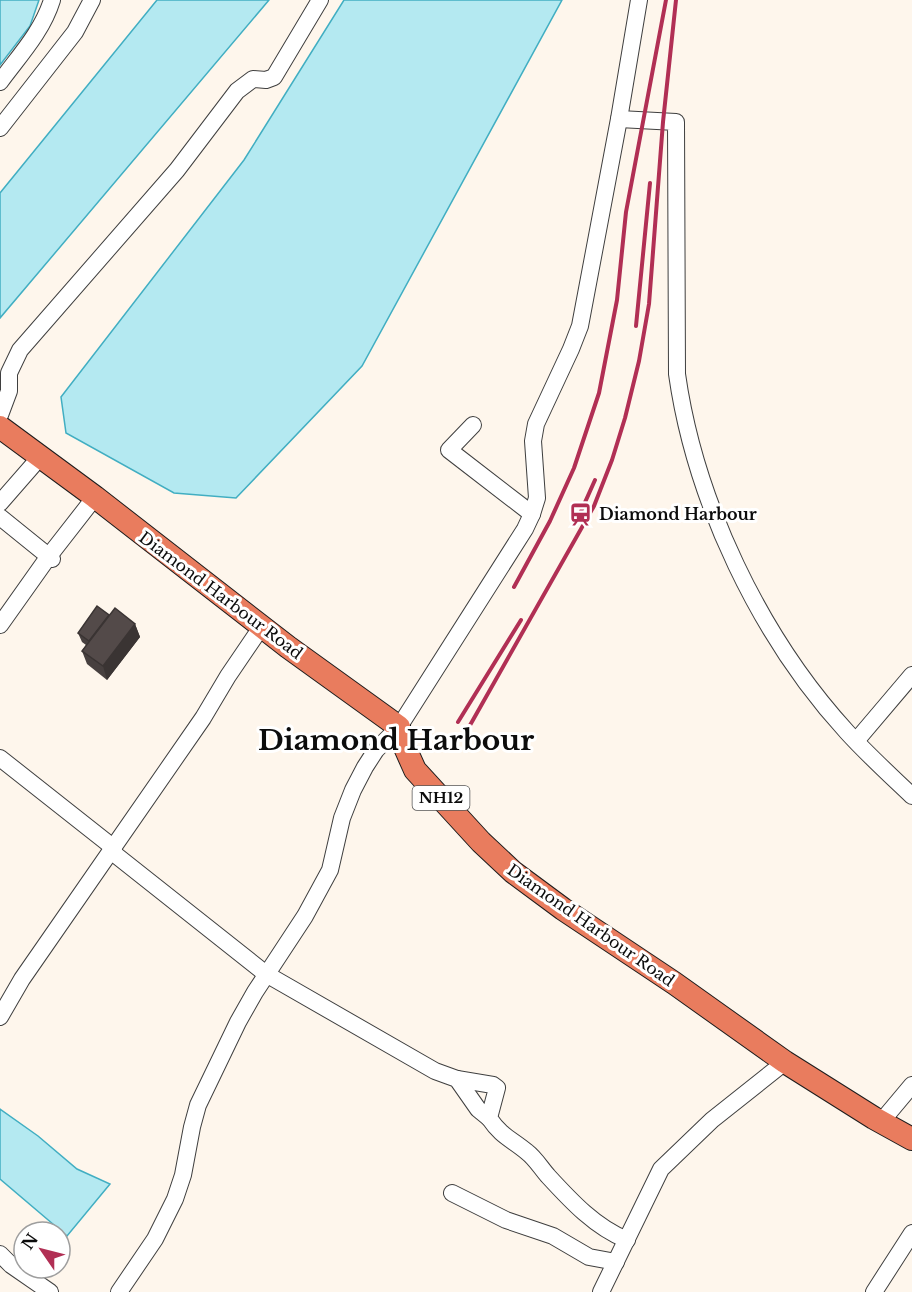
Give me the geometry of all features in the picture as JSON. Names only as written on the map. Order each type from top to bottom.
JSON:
[{"type":"highway","name":"Diamond Harbour Road","points":[[0,427],[399,727],[403,743],[415,770],[481,843],[513,872],[785,1062],[912,1139]]},
{"type":"street","points":[[0,82],[39,30],[52,0]]},
{"type":"street","points":[[0,128],[75,32],[92,0]]},
{"type":"street","points":[[0,415],[9,391],[9,373],[20,350],[177,171],[237,92],[253,79],[266,80],[274,76],[320,0]]},
{"type":"street","points":[[118,1292],[155,1239],[170,1210],[183,1175],[198,1105],[238,1022],[305,916],[330,870],[342,818],[365,767],[376,750],[399,727],[525,529],[532,514],[537,498],[533,441],[536,424],[580,326],[639,0]]},
{"type":"street","points":[[619,119],[676,122],[677,374],[681,407],[693,453],[721,530],[750,592],[807,682],[856,741],[912,796]]},
{"type":"street","points":[[473,425],[449,450],[532,514]]},
{"type":"street","points":[[0,503],[41,456]]},
{"type":"street","points":[[0,625],[95,497]]},
{"type":"street","points":[[0,517],[50,557]]},
{"type":"street","points":[[0,1017],[22,979],[203,718],[262,626]]},
{"type":"street","points":[[856,741],[912,675]]},
{"type":"street","points":[[0,758],[266,975],[435,1071],[493,1085],[497,1088],[489,1118]]},
{"type":"street","points":[[602,1292],[662,1169],[711,1120],[785,1062]]},
{"type":"street","points":[[457,1078],[478,1109],[489,1118],[500,1133],[527,1152],[586,1214],[605,1229],[627,1240]]},
{"type":"street","points":[[881,1122],[912,1085]]},
{"type":"street","points":[[452,1193],[506,1220],[553,1236],[589,1257],[616,1262]]},
{"type":"street","points":[[874,1292],[912,1233]]},
{"type":"street","points":[[0,1254],[11,1265],[50,1292]]},
{"type":"water","points":[[0,0],[39,0],[30,26],[0,65]]},
{"type":"water","points":[[157,0],[269,0],[0,318],[0,193]]},
{"type":"water","points":[[344,0],[562,0],[362,366],[236,498],[174,493],[66,433],[61,397],[244,160]]},
{"type":"water","points":[[0,1109],[38,1136],[77,1169],[110,1184],[72,1230],[72,1220],[48,1220],[0,1179]]},
{"type":"building","points":[[97,606],[109,615],[89,641],[78,633]]},
{"type":"building","points":[[115,608],[135,624],[103,666],[82,651]]},
{"type":"railway","points":[[514,587],[550,521],[574,468],[599,393],[617,300],[626,212],[666,0]]},
{"type":"railway","points":[[469,727],[594,506],[625,418],[639,361],[649,304],[663,122],[676,0]]},
{"type":"railway","points":[[636,326],[650,183]]},
{"type":"railway","points":[[578,518],[595,480]]},
{"type":"railway","points":[[458,722],[521,620]]},
{"type":"place","name":"Diamond Harbour","points":[[581,514]]},
{"type":"district","name":"Diamond Harbour","points":[[396,740]]}]
